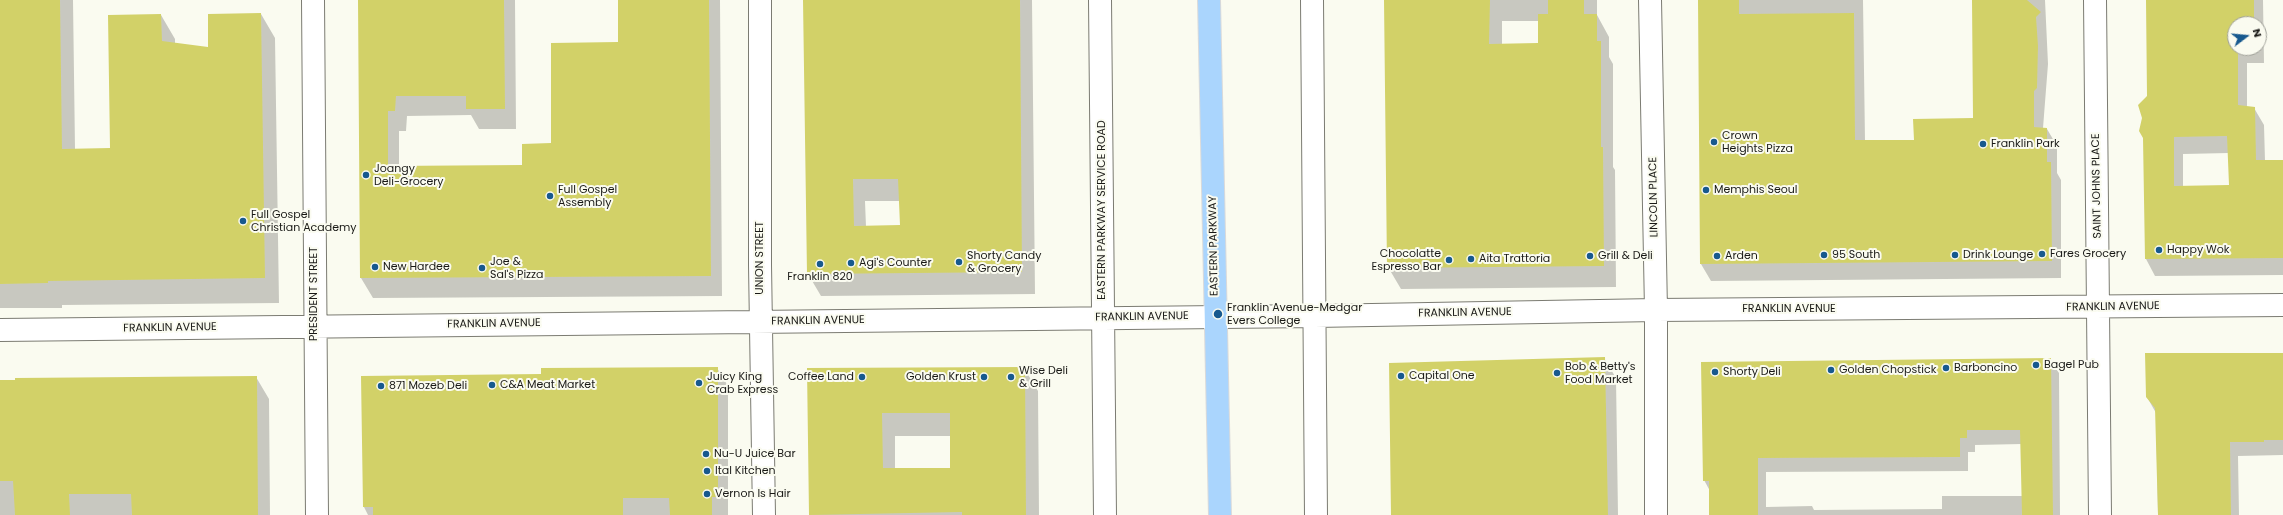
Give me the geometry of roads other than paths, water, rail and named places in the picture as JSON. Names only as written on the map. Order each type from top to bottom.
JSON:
[{"type":"main road","name":"EASTERN PARKWAY","points":[[1209,0],[1220,515]]},
{"type":"street","name":"PRESIDENT STREET","points":[[314,0],[314,326],[317,515]]},
{"type":"street","name":"UNION STREET","points":[[760,0],[760,321],[764,515]]},
{"type":"street","name":"EASTERN PARKWAY SERVICE ROAD","points":[[1100,0],[1105,515]]},
{"type":"street","points":[[1312,0],[1316,515]]},
{"type":"street","name":"LINCOLN PLACE","points":[[1650,0],[1656,310],[1656,515]]},
{"type":"street","name":"SAINT JOHNS PLACE","points":[[2095,0],[2100,515]]},
{"type":"street","name":"FRANKLIN AVENUE","points":[[0,330],[1315,316],[1656,310],[2283,305]]},
{"type":"place","name":"Crown Heights Pizza","points":[[1714,142]]},
{"type":"place","name":"Franklin Park","points":[[1983,144]]},
{"type":"place","name":"Joangy Deli-Grocery","points":[[366,175]]},
{"type":"place","name":"Memphis Seoul","points":[[1706,190]]},
{"type":"place","name":"Full Gospel Assembly","points":[[550,196]]},
{"type":"place","name":"Full Gospel Christian Academy","points":[[243,221]]},
{"type":"place","name":"Happy Wok","points":[[2159,250]]},
{"type":"place","name":"Fares Grocery","points":[[2042,254]]},
{"type":"place","name":"95 South","points":[[1824,255]]},
{"type":"place","name":"Drink Lounge","points":[[1955,255]]},
{"type":"place","name":"Grill & Deli","points":[[1590,256]]},
{"type":"place","name":"Arden","points":[[1717,256]]},
{"type":"place","name":"Aita Trattoria","points":[[1471,259]]},
{"type":"place","name":"Chocolatte Espresso Bar","points":[[1449,260]]},
{"type":"place","name":"Shorty Candy & Grocery","points":[[959,262]]},
{"type":"place","name":"Agi's Counter","points":[[851,263]]},
{"type":"place","name":"Franklin 820","points":[[820,264]]},
{"type":"place","name":"New Hardee","points":[[375,267]]},
{"type":"place","name":"Joe & Sal's Pizza","points":[[482,268]]},
{"type":"place","name":"Franklin Avenue-Medgar Evers College","points":[[1218,314]]},
{"type":"place","name":"Bagel Pub","points":[[2036,365]]},
{"type":"place","name":"Barboncino","points":[[1946,368]]},
{"type":"place","name":"Golden Chopstick","points":[[1831,370]]},
{"type":"place","name":"Shorty Deli","points":[[1715,372]]},
{"type":"place","name":"Bob & Betty's Food Market","points":[[1557,373]]},
{"type":"place","name":"Capital One","points":[[1401,376]]},
{"type":"place","name":"Coffee Land","points":[[862,377]]},
{"type":"place","name":"Golden Krust","points":[[984,377]]},
{"type":"place","name":"Wise Deli & Grill","points":[[1011,377]]},
{"type":"place","name":"Juicy King Crab Express","points":[[699,383]]},
{"type":"place","name":"C&A Meat Market","points":[[492,385]]},
{"type":"place","name":"871 Mozeb Deli","points":[[381,386]]},
{"type":"place","name":"Nu-U Juice Bar","points":[[706,454]]},
{"type":"place","name":"Ital Kitchen","points":[[707,471]]},
{"type":"place","name":"Vernon Is Hair","points":[[707,494]]}]
